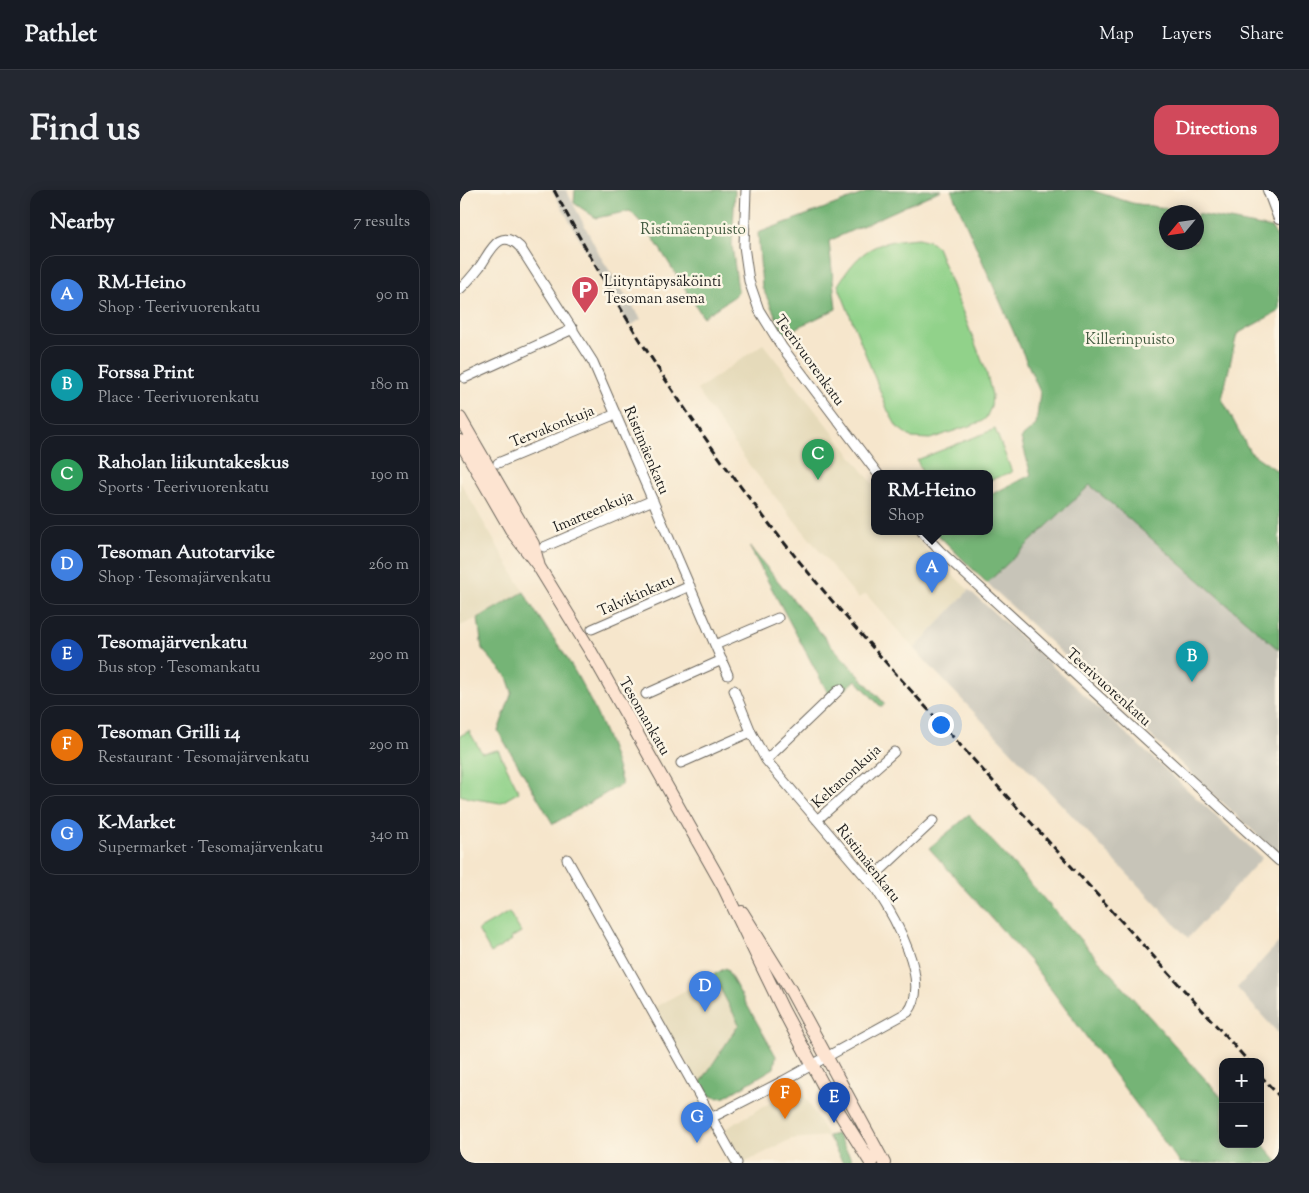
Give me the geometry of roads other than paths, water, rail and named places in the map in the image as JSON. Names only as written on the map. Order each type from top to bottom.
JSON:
[{"type":"main road","name":"Tesomankatu","points":[[460,418],[533,544],[537,564]]},
{"type":"main road","name":"Tesomankatu","points":[[460,441],[513,533],[537,564],[591,652],[723,886],[791,991],[884,1163]]},
{"type":"main road","name":"Tesomankatu","points":[[723,886],[735,915],[812,1064],[871,1163]]},
{"type":"street","name":"Teerivuorenkatu","points":[[746,190],[744,246],[749,281],[759,310],[782,347],[875,470]]},
{"type":"street","points":[[1268,190],[1279,219]]},
{"type":"street","name":"Ristimäenkatu","points":[[460,289],[472,278],[497,242],[506,238],[514,241],[520,247],[588,353],[728,675]]},
{"type":"street","points":[[466,378],[573,329]]},
{"type":"street","name":"Tervakonkuja","points":[[498,463],[616,414]]},
{"type":"street","name":"Imarteenkuja","points":[[544,547],[653,500]]},
{"type":"street","name":"Teerivuorenkatu","points":[[925,535],[947,558],[1279,861]]},
{"type":"street","name":"Talvikinkatu","points":[[592,629],[690,586]]},
{"type":"street","points":[[715,645],[778,618]]},
{"type":"street","points":[[646,694],[722,660]]},
{"type":"street","points":[[766,760],[840,689]]},
{"type":"street","name":"Ristimäenkatu","points":[[734,690],[751,732],[766,760],[869,881],[889,910],[908,950],[916,996],[908,1012],[827,1056]]},
{"type":"street","points":[[681,763],[751,732]]},
{"type":"street","name":"Keltanonkuja","points":[[817,820],[894,752]]},
{"type":"street","points":[[869,881],[933,821]]},
{"type":"street","points":[[567,859],[737,1163]]},
{"type":"street","points":[[711,1118],[827,1056]]},
{"type":"railway","points":[[554,190],[627,319],[680,402],[737,482],[792,553],[898,676],[1245,1058]]},
{"type":"railway","points":[[1264,1079],[1279,1096]]},
{"type":"place","name":"Liityntäpysäköinti Tesoman asema","points":[[585,314]]},
{"type":"place","name":"Raholan liikuntakeskus","points":[[818,480]]},
{"type":"place","name":"RM-Heino","points":[[932,593]]},
{"type":"place","name":"Forssa Print","points":[[1192,682]]},
{"type":"place","name":"Tesoman Autotarvike","points":[[705,1012]]},
{"type":"place","name":"Tesoman Grilli 14","points":[[785,1119]]},
{"type":"place","name":"Tesomajärvenkatu","points":[[834,1123]]},
{"type":"place","name":"K-Market","points":[[697,1143]]},
{"type":"park label","name":"Ristimäenpuisto","points":[[693,229]]},
{"type":"park label","name":"Killerinpuisto","points":[[1130,339]]}]
